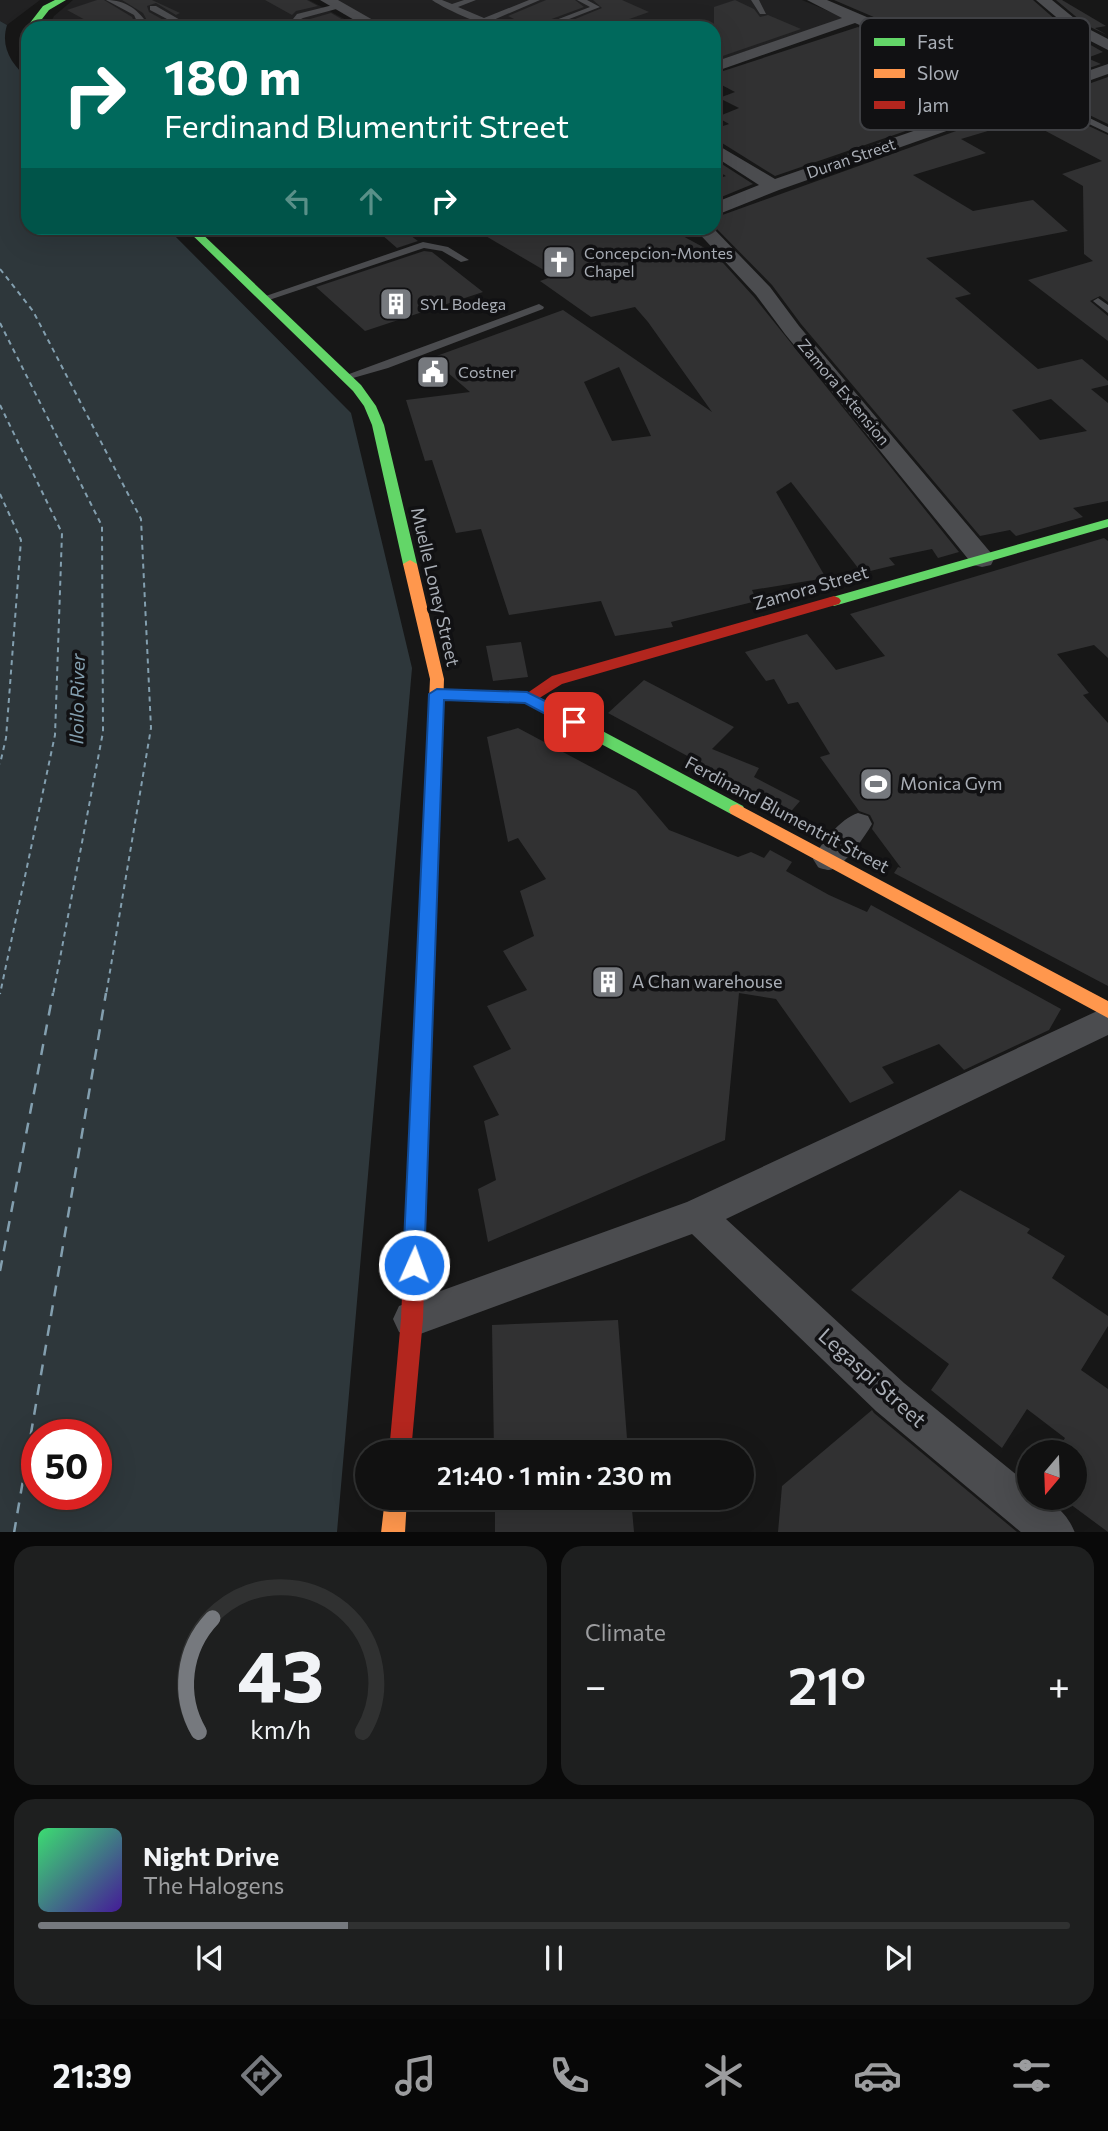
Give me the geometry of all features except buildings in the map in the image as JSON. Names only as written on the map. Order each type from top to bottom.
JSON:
[{"type":"main road","points":[[34,21],[51,2]]},
{"type":"main road","name":"Muelle Loney Street","points":[[198,235],[346,377],[370,406],[378,425],[437,679],[412,1320],[401,1440]]},
{"type":"main road","name":"Zamora Street","points":[[527,698],[557,680],[1108,523]]},
{"type":"main road","name":"Ferdinand Blumentrit Street","points":[[437,694],[527,698],[1108,1010]]},
{"type":"main road","points":[[393,1532],[395,1510]]},
{"type":"street","points":[[814,0],[860,20]]},
{"type":"street","points":[[1043,0],[1065,18]]},
{"type":"street","points":[[330,1],[363,21]]},
{"type":"street","points":[[721,65],[856,18]]},
{"type":"street","points":[[1090,35],[1108,45]]},
{"type":"street","name":"Duran Street","points":[[1090,75],[1108,69]]},
{"type":"street","name":"Duran Street","points":[[721,207],[931,130]]},
{"type":"street","points":[[721,153],[773,186]]},
{"type":"street","name":"Zamora Extension","points":[[710,235],[763,291],[792,330],[982,559]]},
{"type":"street","points":[[828,859],[858,824]]},
{"type":"street","points":[[412,1320],[696,1215],[1108,1020]]},
{"type":"street","name":"Legaspi Street","points":[[696,1215],[890,1397],[1055,1532]]},
{"type":"lane","points":[[110,0],[137,13],[142,21]]},
{"type":"lane","points":[[436,0],[483,21],[536,0]]},
{"type":"lane","points":[[450,7],[472,0]]},
{"type":"lane","points":[[558,21],[596,7],[581,0]]},
{"type":"lane","points":[[755,0],[763,12]]},
{"type":"lane","points":[[297,19],[330,1]]},
{"type":"lane","points":[[153,8],[177,21]]},
{"type":"lane","points":[[1090,121],[1108,130]]},
{"type":"lane","points":[[265,298],[423,245],[452,250],[464,260]]},
{"type":"lane","points":[[1098,301],[1108,310]]},
{"type":"lane","points":[[346,377],[384,366],[539,307]]},
{"type":"shaded area","points":[[0,0],[40,0],[7,25],[0,21]]},
{"type":"shaded area","points":[[73,0],[309,0],[348,21],[52,21]]},
{"type":"shaded area","points":[[331,0],[802,0],[845,18],[721,60],[721,21],[370,21]]},
{"type":"water","name":"Iloilo River","points":[[0,21],[7,25],[6,48],[21,71],[21,235],[174,235],[351,413],[412,668],[337,1532],[0,1532]]},
{"type":"ferry route","points":[[0,269],[33,311],[141,519],[151,728],[106,995]]},
{"type":"ferry route","points":[[0,323],[102,526],[103,732],[53,995]]},
{"type":"ferry route","points":[[0,405],[62,533],[55,735],[0,994]]},
{"type":"ferry route","points":[[0,494],[21,540],[6,738],[0,764]]},
{"type":"ferry route","points":[[0,1271],[53,993]]},
{"type":"ferry route","points":[[14,1532],[106,993]]},
{"type":"traffic: fast","points":[[36,21],[46,8],[62,0]]},
{"type":"traffic: fast","points":[[197,235],[357,388],[370,406],[378,425],[410,564]]},
{"type":"traffic: fast","points":[[834,601],[1108,523]]},
{"type":"traffic: fast","points":[[437,694],[528,698],[737,810]]},
{"type":"traffic: slow","points":[[410,564],[437,679],[424,1006]]},
{"type":"traffic: slow","points":[[737,810],[1108,1010]]},
{"type":"traffic: slow","points":[[393,1532],[395,1510]]},
{"type":"traffic: jam","points":[[528,698],[557,680],[834,601]]},
{"type":"traffic: jam","points":[[401,1440],[412,1319],[424,1006]]},
{"type":"place","name":"Concepcion-Montes Chapel","points":[[559,262]]},
{"type":"place","name":"SYL Bodega","points":[[396,304]]},
{"type":"place","name":"Costner","points":[[433,372]]},
{"type":"place","name":"Monica Gym","points":[[876,784]]},
{"type":"place","name":"A Chan warehouse","points":[[608,982]]},
{"type":"route","points":[[414,1265],[437,694],[527,698],[574,722]]}]
